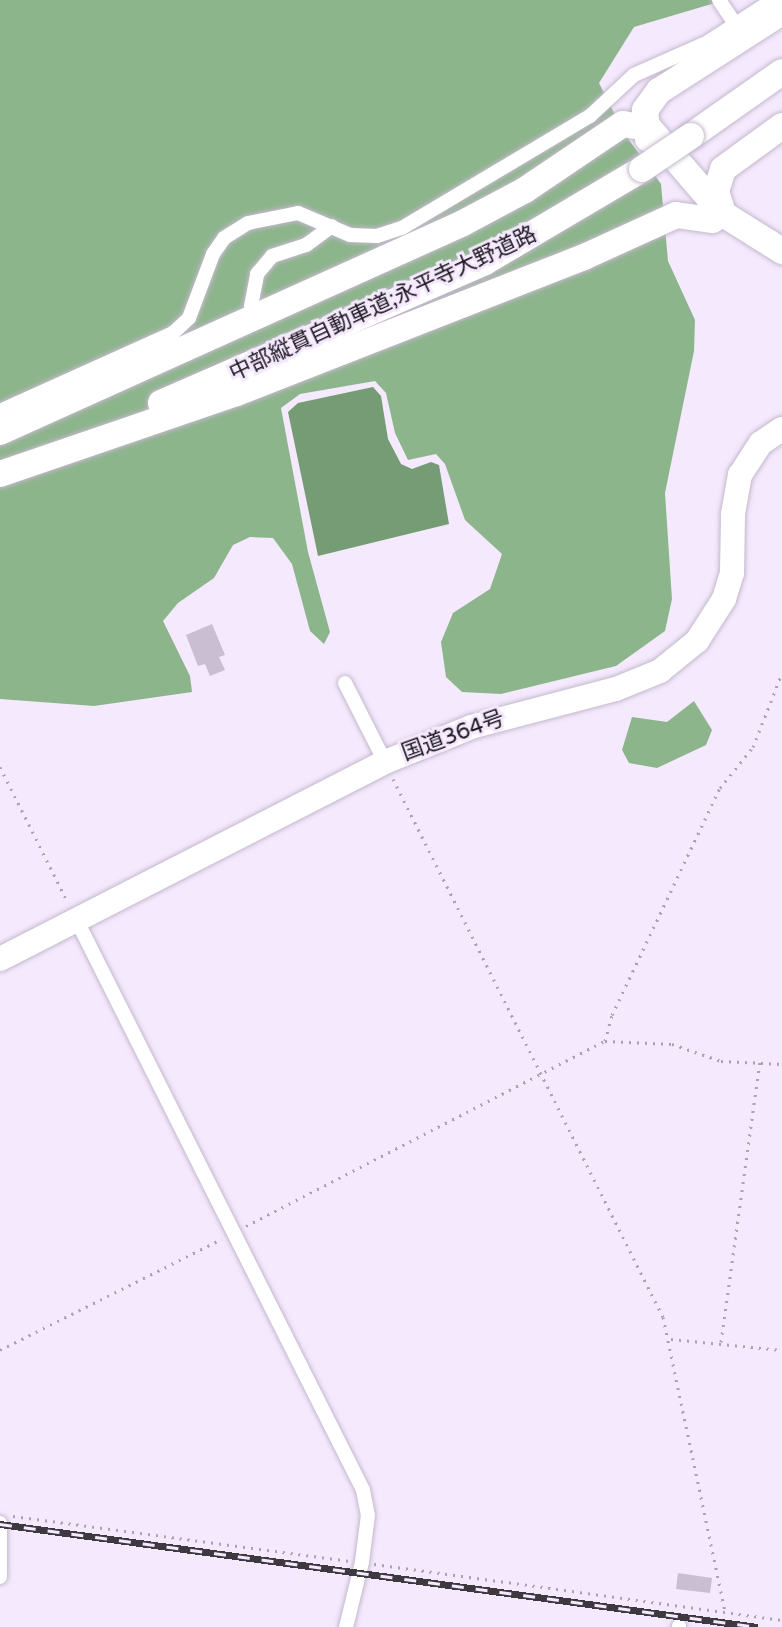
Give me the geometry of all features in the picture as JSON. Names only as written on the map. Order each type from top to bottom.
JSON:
[{"type":"highway","points":[[643,124],[647,104],[659,91],[782,12]]},
{"type":"highway","name":"中部縦貫自動車道;永平寺大野道路","points":[[0,464],[234,384],[416,308],[642,169],[782,72]]},
{"type":"highway","points":[[643,124],[748,251],[782,266]]},
{"type":"highway","points":[[0,432],[395,256],[525,190],[613,128],[643,124]]},
{"type":"highway","points":[[718,217],[716,191],[723,169],[782,126]]},
{"type":"highway","points":[[416,308],[584,257],[676,215],[718,217],[782,251]]},
{"type":"highway","points":[[0,474],[234,384]]},
{"type":"highway","name":"国道364号","points":[[0,959],[385,762],[508,715],[639,681],[679,657],[697,641],[724,599],[732,573],[733,504],[740,475],[761,443],[782,429]]},
{"type":"street","points":[[719,0],[735,24]]},
{"type":"street","points":[[0,411],[173,333],[189,318],[213,254],[224,238],[248,223],[298,213],[350,235],[377,236],[402,228],[590,116],[634,75],[735,24],[773,0]]},
{"type":"street","points":[[251,306],[257,274],[272,256],[306,245],[332,226]]},
{"type":"street","points":[[345,683],[385,762]]},
{"type":"street","points":[[76,919],[363,1490],[368,1515],[362,1562],[346,1627]]},
{"type":"street","points":[[0,1523],[0,1577]]},
{"type":"path","points":[[605,1041],[612,1015],[720,788],[753,747],[782,673]]},
{"type":"path","points":[[385,762],[671,1339],[725,1612],[782,1620]]},
{"type":"path","points":[[0,767],[76,919]]},
{"type":"path","points":[[0,1350],[542,1076],[605,1041],[672,1044],[721,1061],[782,1064]]},
{"type":"path","points":[[721,1342],[760,1062]]},
{"type":"path","points":[[671,1339],[782,1350]]},
{"type":"shaded area","points":[[0,0],[725,0],[634,27],[599,83],[624,133],[661,184],[668,261],[695,320],[694,351],[665,493],[672,599],[665,631],[616,666],[501,694],[462,692],[446,677],[441,642],[453,613],[490,589],[502,554],[465,520],[445,464],[436,454],[408,460],[395,433],[386,393],[375,381],[300,394],[281,408],[308,552],[330,632],[324,644],[310,631],[292,564],[273,538],[250,537],[233,545],[214,578],[178,603],[163,621],[190,676],[192,692],[94,706],[0,699]]},
{"type":"shaded area","points":[[373,387],[381,396],[388,439],[401,464],[412,469],[431,462],[439,465],[449,524],[318,556],[288,412],[298,403]]},
{"type":"shaded area","points":[[694,701],[712,730],[706,745],[657,768],[629,763],[622,750],[632,717],[667,722]]},
{"type":"building","points":[[212,624],[225,655],[219,657],[225,670],[210,676],[205,664],[198,666],[186,635]]},
{"type":"building","points":[[678,1573],[712,1578],[710,1593],[676,1589]]},
{"type":"railway","points":[[0,1524],[758,1627]]}]
